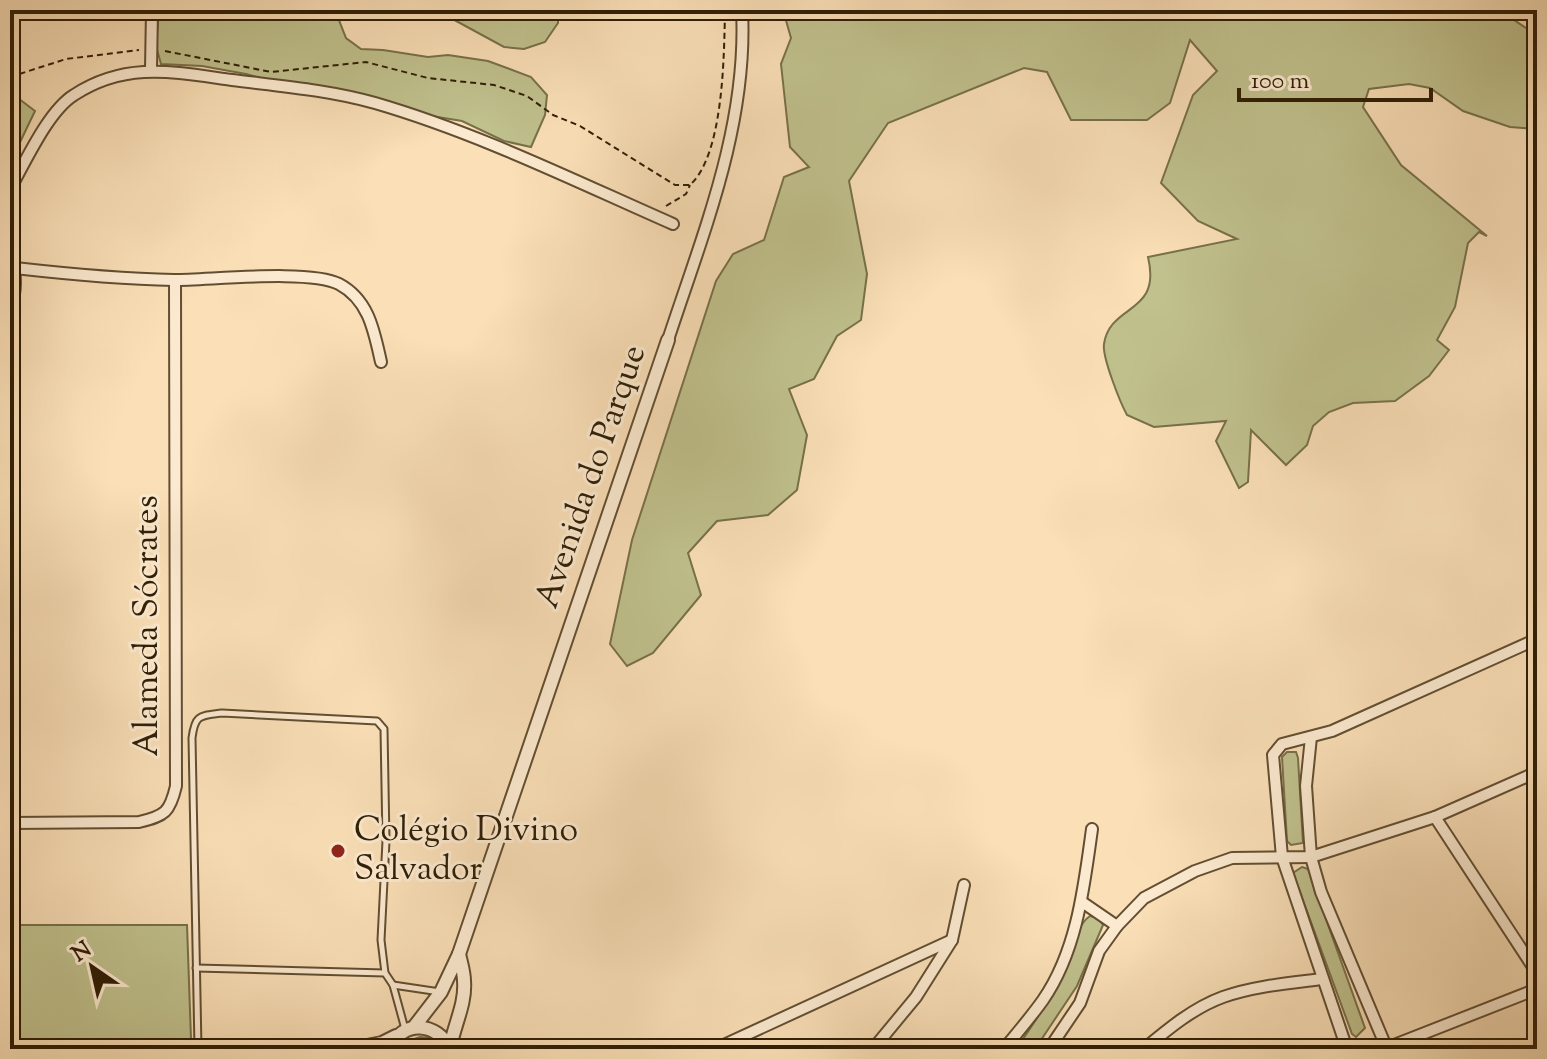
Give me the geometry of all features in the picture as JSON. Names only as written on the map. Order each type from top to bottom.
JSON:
[{"type":"street","points":[[151,69],[152,10]]},
{"type":"street","name":"Avenida do Parque","points":[[390,1049],[441,992],[459,954],[668,340],[724,172],[738,98],[742,10]]},
{"type":"street","points":[[10,189],[44,129],[71,96],[108,77],[151,69],[303,89],[372,102],[440,124],[673,224]]},
{"type":"street","points":[[10,254],[15,268],[14,297],[10,309]]},
{"type":"street","points":[[15,268],[88,276],[175,280],[313,277],[338,284],[361,302],[373,323],[381,362]]},
{"type":"street","name":"Alameda Sócrates","points":[[10,823],[139,822],[158,817],[171,806],[176,786],[175,280]]},
{"type":"street","points":[[1347,1049],[1282,857],[1273,755],[1282,744],[1332,731],[1537,639]]},
{"type":"street","points":[[1311,737],[1306,786],[1311,857],[1321,892],[1386,1049],[1537,989]]},
{"type":"street","points":[[1049,1049],[1080,1003],[1099,951],[1117,926],[1144,898],[1195,871],[1232,858],[1311,857],[1435,817],[1537,772]]},
{"type":"street","points":[[1435,817],[1537,973]]},
{"type":"street","points":[[1004,1049],[1044,998],[1069,946],[1082,902],[1092,829]]},
{"type":"street","points":[[873,1049],[916,997],[952,940],[964,885]]},
{"type":"street","points":[[1082,902],[1117,926]]},
{"type":"street","points":[[715,1049],[952,940]]},
{"type":"street","name":"Avenida do Parque","points":[[450,1048],[465,982],[459,954]]},
{"type":"street","points":[[1144,1049],[1180,1019],[1222,997],[1322,979]]},
{"type":"street","points":[[352,1049],[382,1043],[406,1031],[425,1027],[436,1031],[450,1048]]},
{"type":"lane","points":[[198,1049],[192,738],[194,722],[201,716],[222,713],[377,721],[384,729],[386,841],[381,940],[385,973],[393,985],[406,1031]]},
{"type":"lane","points":[[196,968],[385,973]]},
{"type":"lane","points":[[393,985],[441,992]]},
{"type":"path","points":[[651,215],[686,194],[699,177],[711,145],[723,82],[725,10]]},
{"type":"path","points":[[10,77],[66,59],[151,48],[271,72],[366,62],[428,78],[494,85],[527,96],[553,115],[580,126],[675,185],[690,185]]},
{"type":"green space","points":[[159,10],[335,10],[346,38],[361,49],[488,61],[531,77],[547,95],[545,115],[531,147],[504,141],[462,121],[352,103],[246,74],[202,66],[161,64],[156,46]]},
{"type":"green space","points":[[436,10],[558,10],[558,23],[545,42],[524,49],[504,47]]},
{"type":"green space","points":[[783,10],[1499,10],[1529,30],[1537,27],[1537,129],[1510,127],[1463,111],[1430,88],[1409,84],[1369,89],[1363,107],[1401,165],[1487,236],[1479,232],[1468,243],[1455,307],[1437,340],[1449,350],[1429,376],[1395,401],[1353,403],[1329,412],[1313,426],[1307,445],[1286,465],[1251,430],[1248,482],[1239,488],[1216,441],[1226,421],[1154,427],[1127,415],[1112,380],[1104,350],[1108,331],[1115,321],[1142,299],[1148,289],[1148,257],[1237,239],[1198,221],[1161,183],[1193,95],[1217,71],[1190,40],[1170,103],[1147,120],[1071,120],[1047,72],[1024,68],[888,123],[849,181],[867,274],[861,320],[837,336],[814,379],[789,389],[807,435],[797,490],[768,515],[717,521],[688,553],[701,595],[653,653],[627,666],[610,644],[632,540],[716,281],[733,254],[764,240],[784,177],[809,167],[790,147],[781,64],[791,38]]},
{"type":"green space","points":[[10,92],[35,111],[10,163]]},
{"type":"green space","points":[[1287,752],[1296,752],[1298,758],[1303,843],[1291,845],[1287,841],[1282,757]]},
{"type":"green space","points":[[1302,867],[1308,869],[1365,1028],[1356,1037],[1352,1034],[1293,873]]},
{"type":"green space","points":[[1090,916],[1098,918],[1103,925],[1077,986],[1035,1049],[1016,1049],[1053,992],[1080,929]]},
{"type":"green space","points":[[10,925],[187,925],[191,1039],[10,1040]]},
{"type":"green space","points":[[430,1038],[443,1049],[402,1049],[411,1040]]},
{"type":"place","name":"Colégio Divino Salvador","points":[[338,851]]}]
